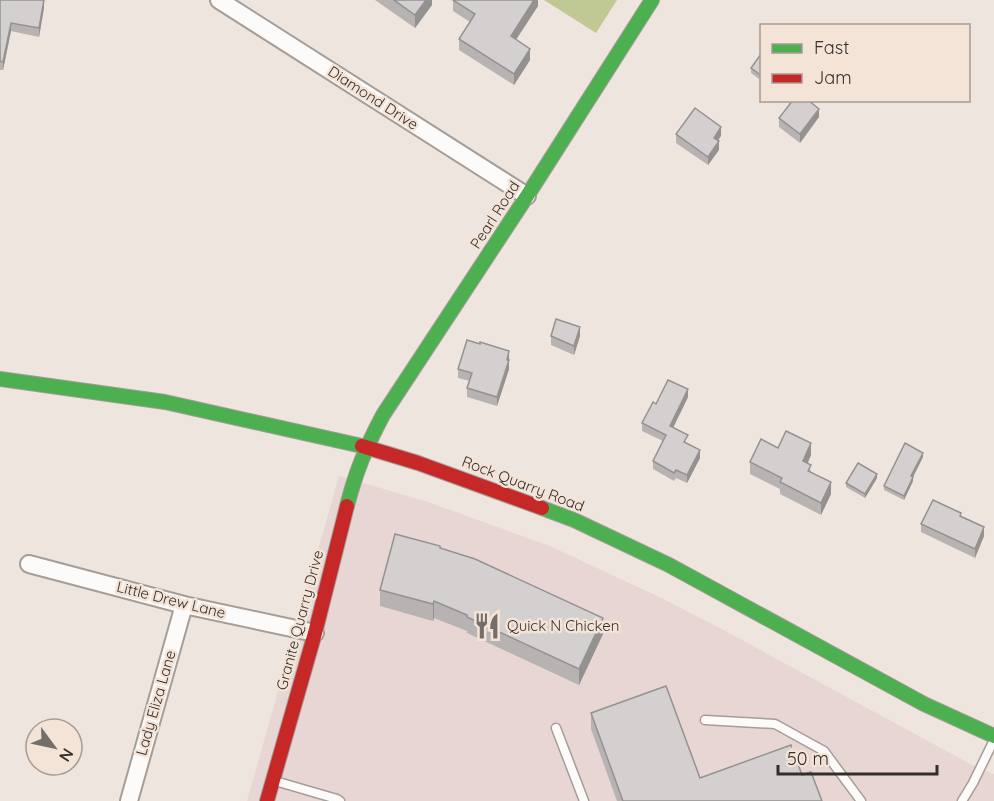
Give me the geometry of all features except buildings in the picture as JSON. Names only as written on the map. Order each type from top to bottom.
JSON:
[{"type":"main road","name":"Pearl Road","points":[[366,447],[383,415],[652,0]]},
{"type":"main road","name":"Rock Quarry Road","points":[[0,379],[165,402],[366,447],[418,463],[574,520],[669,565],[924,704],[994,738]]},
{"type":"main road","name":"Granite Quarry Drive","points":[[267,801],[315,633],[354,478],[366,447]]},
{"type":"street","name":"Diamond Drive","points":[[219,0],[527,196]]},
{"type":"street","name":"Little Drew Lane","points":[[29,564],[184,605],[315,633]]},
{"type":"street","name":"Lady Eliza Lane","points":[[129,801],[184,605]]},
{"type":"lane","points":[[705,720],[775,724],[825,751],[861,801]]},
{"type":"lane","points":[[556,728],[584,801]]},
{"type":"lane","points":[[962,801],[994,738]]},
{"type":"lane","points":[[273,780],[340,801]]},
{"type":"shaded area","points":[[339,476],[425,501],[550,546],[657,596],[974,766],[994,774],[994,801],[247,801]]},
{"type":"green space","points":[[544,0],[617,0],[596,33]]},
{"type":"traffic: fast","points":[[347,506],[362,459],[383,415],[652,0]]},
{"type":"traffic: fast","points":[[0,379],[165,402],[362,446]]},
{"type":"traffic: fast","points":[[542,508],[574,520],[669,565],[924,704],[994,736]]},
{"type":"traffic: jam","points":[[362,446],[418,463],[542,508]]},
{"type":"traffic: jam","points":[[267,801],[315,633],[347,506]]},
{"type":"place","name":"Quick N Chicken","points":[[487,626]]}]
